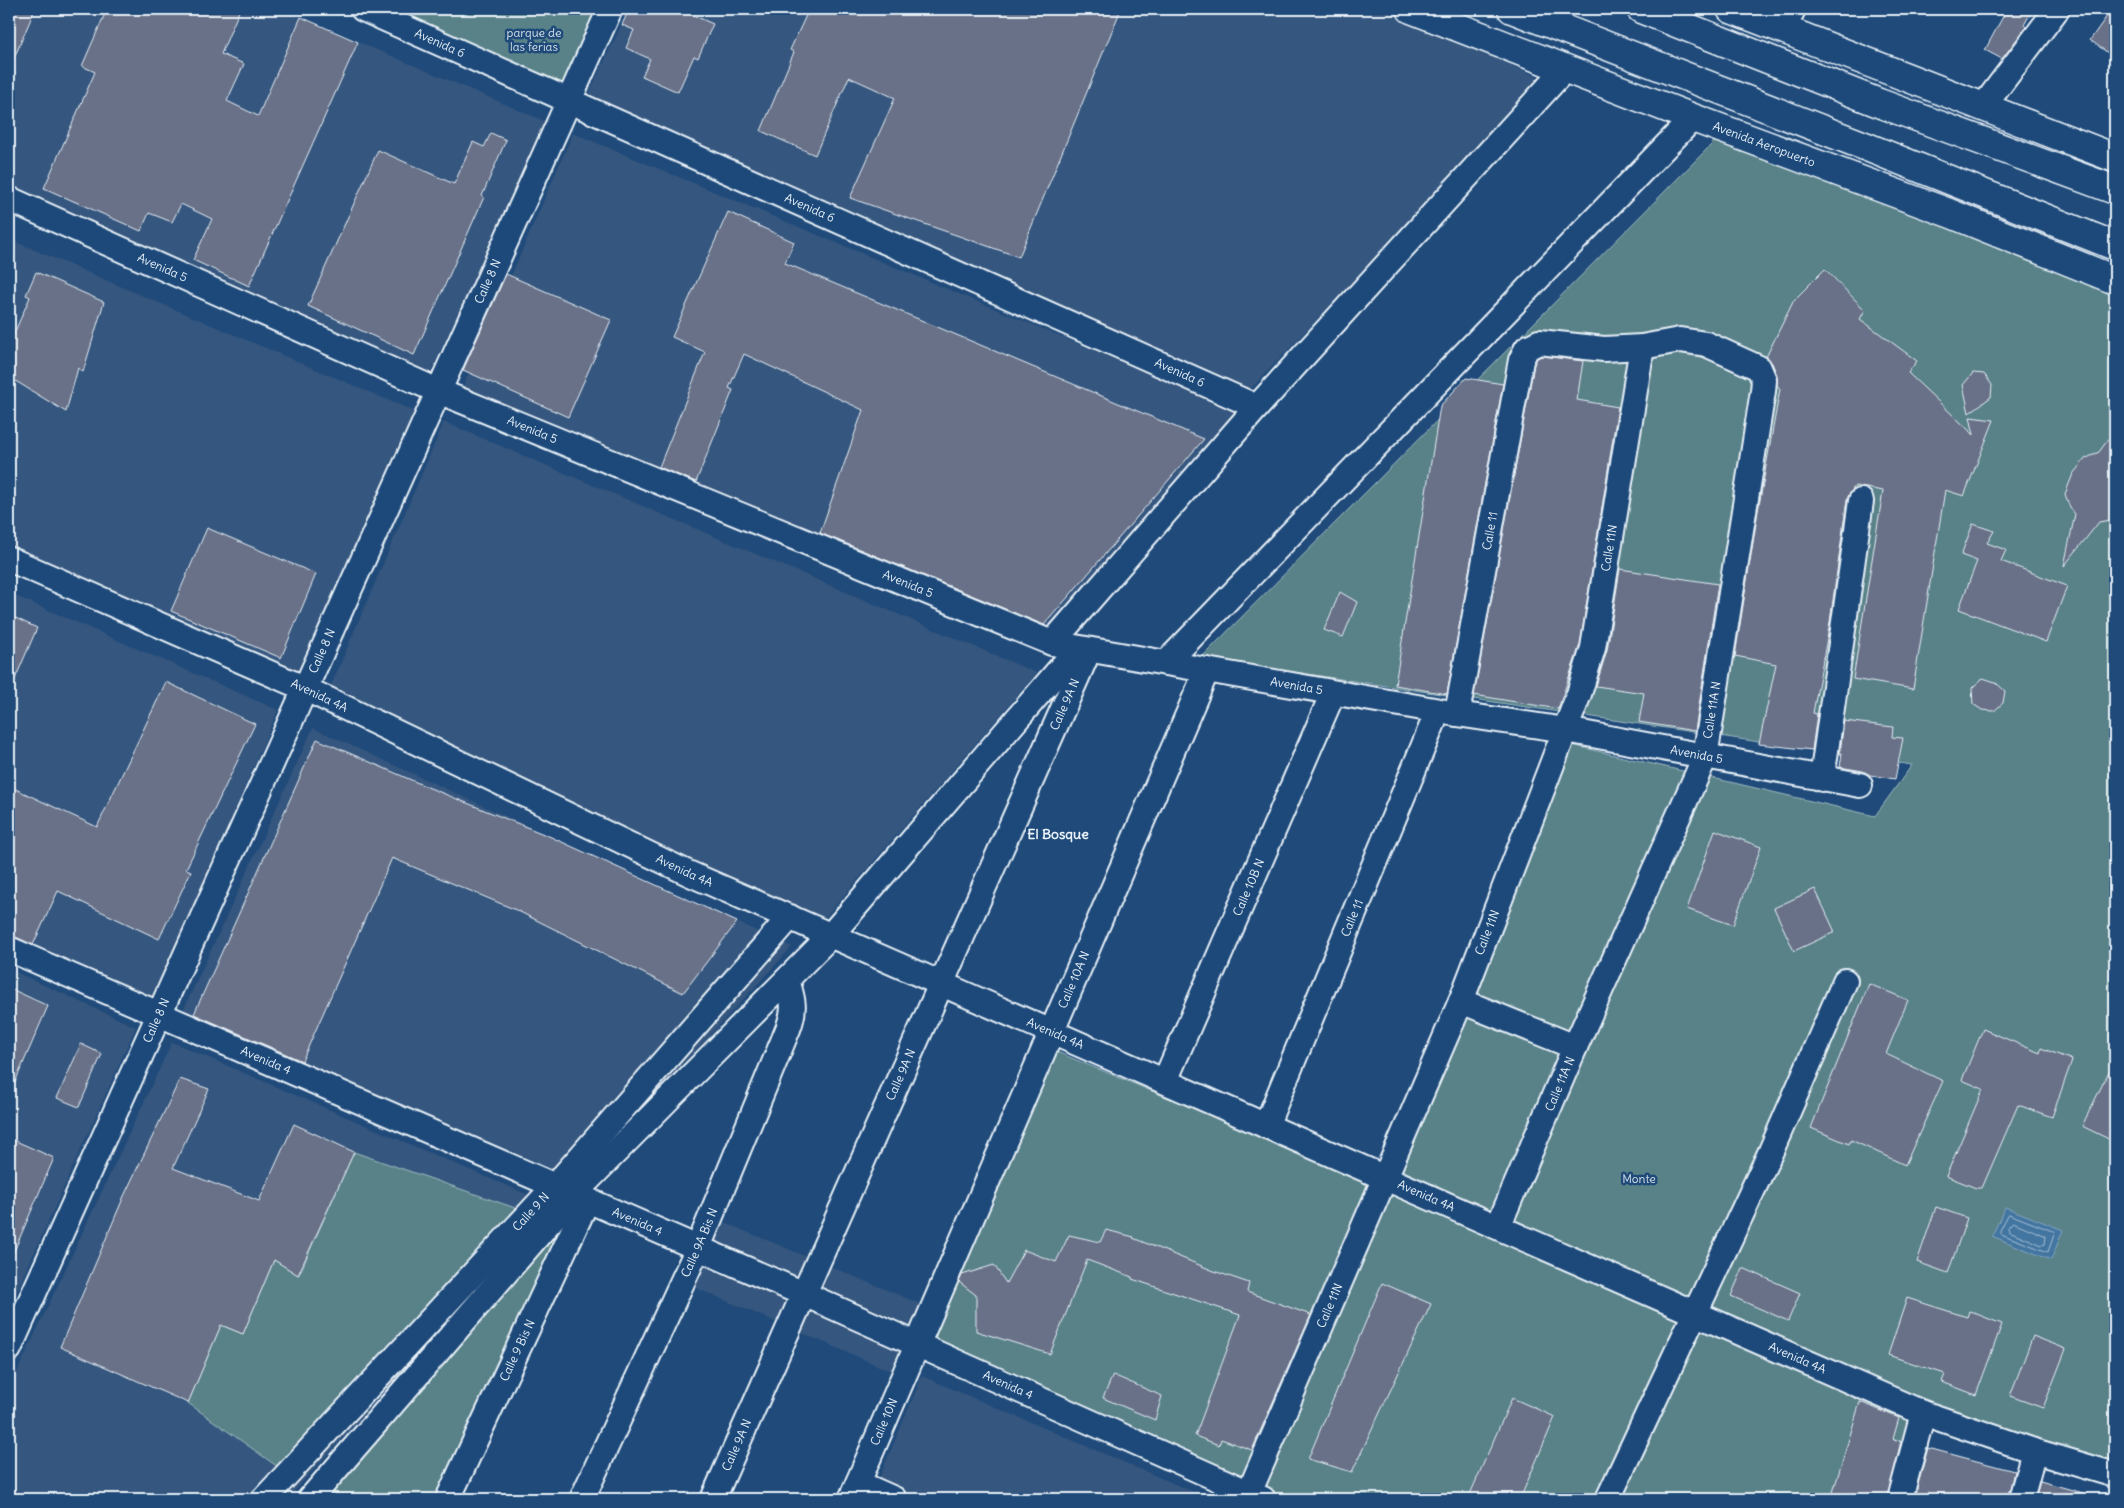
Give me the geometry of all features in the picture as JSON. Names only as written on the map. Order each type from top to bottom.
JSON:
[{"type":"main road","name":"Avenida Aeropuerto","points":[[1411,9],[1468,21],[1565,69],[1949,213],[2115,280]]},
{"type":"main road","points":[[1468,21],[1513,9],[2115,246]]},
{"type":"main road","points":[[1641,9],[1689,18],[1879,103],[2115,190]]},
{"type":"main road","points":[[1732,9],[1788,19],[1983,107],[2115,158]]},
{"type":"main road","points":[[1771,110],[1778,148],[1808,124]]},
{"type":"street","name":"Avenida 6","points":[[363,9],[1257,407]]},
{"type":"street","name":"Calle 8 N","points":[[9,1349],[610,9]]},
{"type":"street","points":[[1983,107],[2057,9]]},
{"type":"street","points":[[1052,643],[1257,407],[1565,69]]},
{"type":"street","points":[[1166,663],[1693,118]]},
{"type":"street","name":"Avenida 5","points":[[9,199],[438,391],[1052,643],[1447,713],[1566,730],[1860,785]]},
{"type":"street","name":"Calle 11A N","points":[[1498,1227],[1705,757],[1764,380],[1759,368],[1706,344],[1680,340],[1642,347],[1604,349],[1539,342],[1526,348]]},
{"type":"street","name":"Calle 11N","points":[[1256,1496],[1385,1178],[1461,1001],[1566,730],[1593,648],[1642,347]]},
{"type":"street","name":"Calle 11","points":[[1266,1126],[1447,713],[1521,360],[1526,348]]},
{"type":"street","points":[[1822,778],[1861,500]]},
{"type":"street","name":"Avenida 4A","points":[[9,559],[306,689],[688,873],[1923,1413],[2034,1451],[2115,1475]]},
{"type":"street","name":"Calle 9 N","points":[[264,1499],[787,980],[830,935],[1083,649]]},
{"type":"street","name":"Calle 9A N","points":[[713,1499],[941,983],[1083,649]]},
{"type":"street","name":"Calle 10A N","points":[[916,1345],[1207,670]]},
{"type":"street","name":"Calle 10B N","points":[[1165,1081],[1333,693]]},
{"type":"street","name":"Calle 9 N","points":[[310,1499],[572,1194],[790,918]]},
{"type":"street","name":"Avenida 4","points":[[9,949],[697,1250],[804,1294],[1256,1496]]},
{"type":"street","name":"Calle 9A Bis N","points":[[582,1499],[697,1250],[793,1015],[794,1003],[787,980]]},
{"type":"street","points":[[1608,1499],[1771,1151],[1845,981]]},
{"type":"street","points":[[1461,1001],[1576,1047]]},
{"type":"street","name":"Calle 9 Bis N","points":[[448,1499],[572,1194]]},
{"type":"street","name":"Calle 10N","points":[[854,1491],[916,1345]]},
{"type":"street","points":[[1900,1499],[1923,1413]]},
{"type":"street","points":[[2020,1499],[2034,1451]]},
{"type":"street","points":[[854,1491],[894,1499]]},
{"type":"shaded area","points":[[9,9],[281,9],[547,122],[429,376],[9,201]]},
{"type":"shaded area","points":[[629,9],[1383,9],[1545,80],[1250,390],[582,108]]},
{"type":"shaded area","points":[[573,133],[1245,413],[1058,640],[461,391]]},
{"type":"shaded area","points":[[9,239],[416,412],[295,678],[9,560]]},
{"type":"shaded area","points":[[444,422],[1037,673],[816,928],[323,704]]},
{"type":"shaded area","points":[[9,593],[278,710],[152,1003],[9,936]]},
{"type":"shaded area","points":[[313,728],[792,947],[577,1179],[182,1013]]},
{"type":"shaded area","points":[[9,969],[136,1027],[9,1309]]},
{"type":"shaded area","points":[[172,1042],[554,1206],[287,1499],[9,1499],[9,1389]]},
{"type":"shaded area","points":[[721,1221],[923,1305],[893,1372],[689,1285]]},
{"type":"shaded area","points":[[922,1376],[1210,1499],[914,1499],[877,1483]]},
{"type":"green space","name":"parque de las ferias","points":[[353,9],[597,9],[558,98]]},
{"type":"green space","name":"Monte","points":[[1715,141],[2115,289],[2115,1478],[1924,1413],[1900,1499],[1256,1499],[921,1352],[1057,1052],[1376,1184],[1563,743],[1875,816],[1912,765],[1201,658]]},
{"type":"green space","points":[[354,1152],[521,1210],[278,1467],[188,1403],[221,1325],[243,1334],[274,1260],[299,1275]]},
{"type":"green space","points":[[583,1205],[456,1499],[322,1499]]},
{"type":"water","points":[[2005,1207],[2063,1230],[2051,1260],[1992,1236]]},
{"type":"building","points":[[9,9],[35,9],[9,70]]},
{"type":"building","points":[[107,9],[240,9],[221,54],[244,64],[227,101],[258,116],[301,17],[358,42],[249,286],[193,260],[212,219],[181,204],[172,222],[149,213],[141,231],[44,188],[95,72],[82,66]]},
{"type":"building","points":[[629,9],[679,9],[713,24],[698,58],[694,56],[678,92],[642,76],[650,59],[626,48],[634,30],[622,25]]},
{"type":"building","points":[[809,9],[1121,9],[1019,257],[850,198],[895,98],[849,77],[815,155],[761,131],[794,52],[790,50]]},
{"type":"building","points":[[2007,9],[2033,9],[2024,25],[2026,27],[2002,59],[1985,50]]},
{"type":"building","points":[[2112,9],[2115,9],[2115,58],[2090,40]]},
{"type":"building","points":[[491,133],[506,140],[482,196],[484,197],[414,355],[308,306],[378,150],[454,184],[473,142],[484,147]]},
{"type":"building","points":[[728,212],[794,242],[785,263],[1204,439],[1044,625],[820,533],[863,410],[744,354],[729,388],[733,390],[696,482],[659,467],[705,352],[672,337]]},
{"type":"building","points":[[1825,269],[1865,310],[1860,319],[1917,361],[1908,373],[1974,435],[1970,417],[1994,420],[1964,496],[1945,490],[1913,689],[1853,679],[1883,491],[1855,486],[1850,493],[1847,499],[1830,622],[1813,713],[1817,714],[1812,750],[1759,744],[1776,664],[1735,656],[1780,389],[1777,385],[1777,375],[1772,363],[1766,357],[1794,300]]},
{"type":"building","points":[[36,272],[104,302],[83,372],[78,368],[66,412],[9,377],[9,345],[30,297],[26,295]]},
{"type":"building","points":[[506,274],[611,320],[568,417],[463,370]]},
{"type":"building","points":[[1542,356],[1583,361],[1577,400],[1618,407],[1580,645],[1558,709],[1474,695],[1534,364],[1537,358]]},
{"type":"building","points":[[1973,373],[1984,374],[1992,385],[1991,397],[1969,413],[1963,385]]},
{"type":"building","points":[[1466,378],[1503,384],[1447,694],[1395,685],[1440,406]]},
{"type":"building","points":[[2115,430],[2115,519],[2099,522],[2064,566],[2075,514],[2070,508],[2065,494],[2073,474],[2085,459],[2099,452]]},
{"type":"building","points":[[1973,524],[1994,531],[1987,543],[2006,550],[2001,561],[2067,586],[2046,642],[1959,609],[1977,561],[1961,555]]},
{"type":"building","points":[[207,528],[316,574],[281,658],[171,611]]},
{"type":"building","points":[[1620,569],[1718,584],[1695,731],[1639,722],[1644,693],[1596,686],[1607,650]]},
{"type":"building","points":[[1340,592],[1357,602],[1343,637],[1324,630]]},
{"type":"building","points":[[9,615],[37,628],[9,693]]},
{"type":"building","points":[[1983,678],[1995,682],[2005,691],[2003,703],[1994,711],[1982,710],[1973,704],[1972,688]]},
{"type":"building","points":[[166,682],[255,724],[186,869],[191,871],[159,939],[58,891],[33,945],[9,934],[9,786],[97,827]]},
{"type":"building","points":[[1844,721],[1893,727],[1892,737],[1903,738],[1895,779],[1840,767]]},
{"type":"building","points":[[317,739],[425,786],[551,837],[737,922],[683,993],[516,910],[392,858],[302,1061],[194,1014]]},
{"type":"building","points":[[1715,830],[1761,847],[1733,925],[1687,909]]},
{"type":"building","points":[[1815,889],[1835,932],[1794,951],[1774,908]]},
{"type":"building","points":[[1869,984],[1908,1000],[1886,1054],[1943,1081],[1905,1165],[1851,1140],[1849,1144],[1811,1128]]},
{"type":"building","points":[[9,988],[48,1006],[9,1096]]},
{"type":"building","points":[[1983,1029],[2040,1053],[2041,1048],[2072,1060],[2052,1117],[2018,1105],[1982,1188],[1976,1188],[1946,1176],[1983,1089],[1962,1080]]},
{"type":"building","points":[[81,1044],[102,1054],[79,1107],[57,1098]]},
{"type":"building","points":[[2115,1059],[2115,1142],[2082,1126]]},
{"type":"building","points":[[180,1079],[209,1089],[173,1168],[259,1201],[294,1124],[354,1152],[298,1275],[274,1260],[243,1334],[221,1325],[188,1403],[60,1347],[124,1196]]},
{"type":"building","points":[[9,1138],[54,1158],[9,1263]]},
{"type":"building","points":[[1936,1207],[1967,1218],[1948,1273],[1917,1262]]},
{"type":"building","points":[[1106,1230],[1134,1237],[1214,1271],[1249,1283],[1247,1292],[1311,1315],[1252,1450],[1221,1439],[1219,1445],[1195,1436],[1240,1315],[1132,1279],[1132,1277],[1087,1260],[1050,1354],[976,1331],[976,1295],[959,1282],[962,1275],[994,1265],[1006,1283],[1024,1250],[1056,1262],[1069,1235],[1100,1242]]},
{"type":"building","points":[[1743,1268],[1800,1293],[1788,1321],[1731,1296]]},
{"type":"building","points":[[1382,1283],[1431,1304],[1352,1472],[1308,1459]]},
{"type":"building","points":[[1907,1298],[1967,1317],[1969,1311],[2002,1324],[1976,1395],[1942,1382],[1945,1374],[1888,1355]]},
{"type":"building","points":[[2033,1336],[2066,1349],[2043,1408],[2010,1396]]},
{"type":"building","points":[[1113,1375],[1162,1396],[1155,1420],[1103,1398]]},
{"type":"building","points":[[1512,1398],[1555,1417],[1520,1499],[1468,1499]]},
{"type":"building","points":[[1860,1402],[1899,1418],[1893,1439],[1901,1441],[1887,1499],[1831,1499]]},
{"type":"building","points":[[1928,1448],[2014,1471],[2008,1499],[1914,1499]]},
{"type":"building","points":[[2040,1481],[2087,1494],[2086,1499],[2035,1499]]},
{"type":"district","name":"El Bosque","points":[[1058,834]]}]
